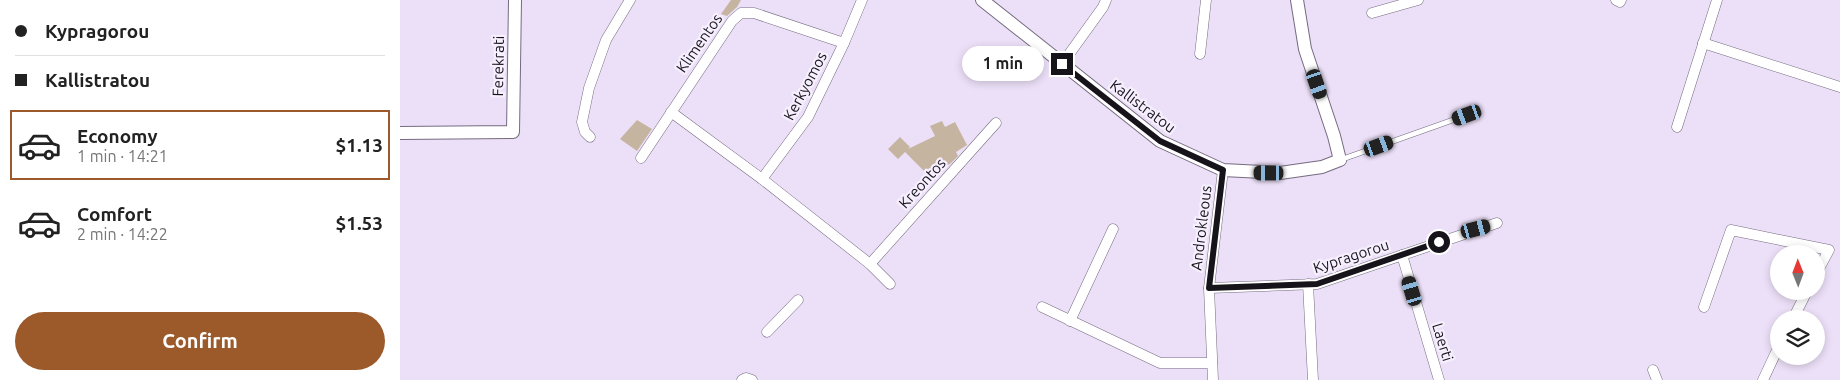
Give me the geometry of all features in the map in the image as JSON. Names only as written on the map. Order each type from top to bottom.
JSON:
[{"type":"street","name":"Ferekrati","points":[[400,133],[513,132],[515,0]]},
{"type":"street","points":[[590,137],[585,132],[582,122],[589,88],[606,40],[630,0]]},
{"type":"street","name":"Kerkyomos","points":[[762,179],[808,117],[844,43],[862,0]]},
{"type":"street","name":"Kallistratou","points":[[982,0],[1160,141],[1223,170],[1280,173],[1322,167],[1340,160]]},
{"type":"street","points":[[1062,64],[1106,0]]},
{"type":"street","points":[[1200,54],[1206,0]]},
{"type":"street","points":[[1297,0],[1305,49],[1340,160]]},
{"type":"street","points":[[1372,13],[1418,0]]},
{"type":"street","points":[[1616,0],[1620,2],[1621,0]]},
{"type":"street","points":[[1678,127],[1717,0]]},
{"type":"street","name":"Klimentos","points":[[641,158],[732,20],[741,13],[754,13],[844,43]]},
{"type":"street","points":[[1703,43],[1840,88]]},
{"type":"street","points":[[671,112],[762,179],[870,264],[890,284]]},
{"type":"street","name":"Kreontos","points":[[870,264],[996,122]]},
{"type":"street","name":"Androkleous","points":[[1213,380],[1209,288],[1223,170]]},
{"type":"street","name":"Kypragorou","points":[[1209,288],[1317,284],[1497,223]]},
{"type":"street","points":[[1070,320],[1113,229]]},
{"type":"street","points":[[1704,306],[1731,230],[1804,245]]},
{"type":"street","name":"Laerti","points":[[1402,255],[1439,380]]},
{"type":"street","points":[[1308,284],[1313,380]]},
{"type":"street","points":[[767,332],[798,300]]},
{"type":"street","points":[[1042,308],[1160,363],[1212,364]]},
{"type":"street","points":[[1763,380],[1770,365]]},
{"type":"street","points":[[1653,370],[1657,380]]},
{"type":"street","points":[[742,380],[746,378],[752,380]]},
{"type":"lane","points":[[1340,160],[1467,115]]},
{"type":"building","points":[[731,0],[741,0],[737,7],[727,16],[721,14]]},
{"type":"building","points":[[637,120],[652,129],[637,151],[620,139]]},
{"type":"building","points":[[942,121],[945,127],[955,122],[967,145],[956,152],[958,156],[950,164],[943,167],[940,161],[928,175],[905,152],[898,159],[888,149],[900,137],[910,147],[908,149],[935,136],[930,126]]},
{"type":"route","points":[[1062,64],[1160,141],[1223,170],[1209,288],[1317,284],[1439,242]]}]
